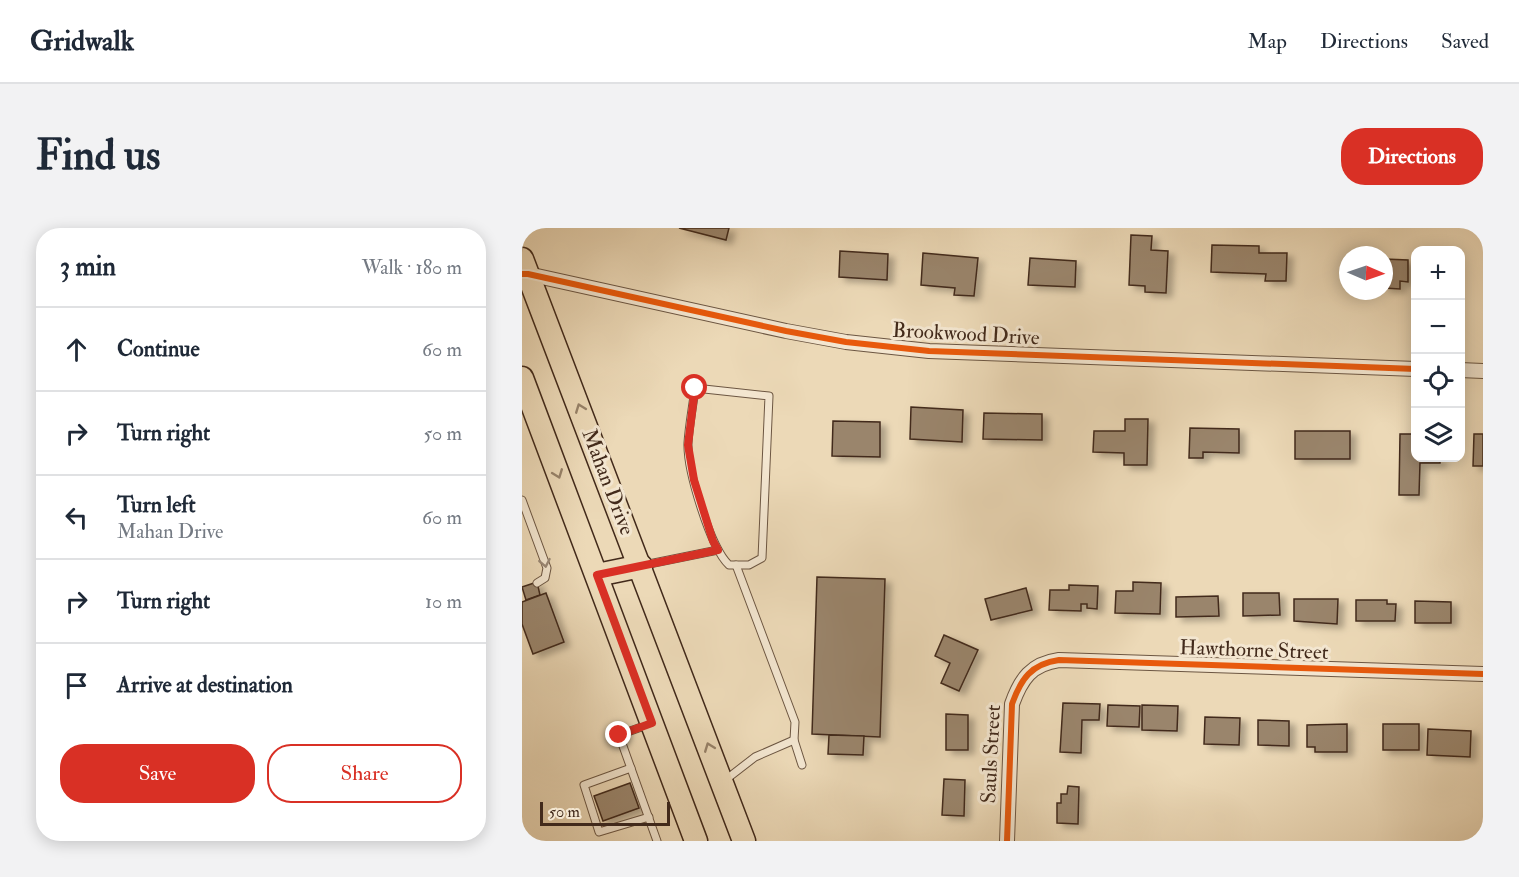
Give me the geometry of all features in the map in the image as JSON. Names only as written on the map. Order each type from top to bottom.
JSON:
[{"type":"main road","name":"Mahan Drive","points":[[524,269],[641,566],[744,841]]},
{"type":"main road","name":"Mahan Drive","points":[[522,378],[526,403],[597,575],[696,841]]},
{"type":"main road","points":[[597,575],[641,566]]},
{"type":"street","name":"Brookwood Drive","points":[[524,269],[796,333],[846,342],[929,351],[1411,369]]},
{"type":"street","points":[[1465,370],[1483,371]]},
{"type":"street","name":"Hawthorne Street","points":[[1028,673],[1048,661],[1059,660],[1483,674]]},
{"type":"street","name":"Sauls Street","points":[[1007,841],[1012,704],[1018,685],[1028,673]]},
{"type":"lane","points":[[695,388],[769,396],[762,558],[749,565],[736,565],[729,565],[722,558],[713,541],[694,480],[688,445],[695,388]]},
{"type":"lane","points":[[522,500],[547,568],[545,578],[537,584]]},
{"type":"lane","points":[[641,566],[718,550]]},
{"type":"lane","points":[[736,565],[795,722],[794,740],[802,765]]},
{"type":"lane","points":[[652,723],[619,735],[657,841]]},
{"type":"lane","points":[[722,782],[755,757],[794,740]]},
{"type":"lane","points":[[631,768],[584,785],[599,832],[649,817]]},
{"type":"building","points":[[679,228],[729,228],[726,240]]},
{"type":"building","points":[[1131,235],[1152,236],[1151,250],[1168,251],[1166,293],[1145,292],[1145,286],[1129,285]]},
{"type":"building","points":[[1212,245],[1259,246],[1259,253],[1287,253],[1286,281],[1265,281],[1266,274],[1211,272]]},
{"type":"building","points":[[840,251],[888,254],[887,280],[839,277]]},
{"type":"building","points":[[923,253],[978,258],[974,296],[954,295],[955,288],[921,285]]},
{"type":"building","points":[[1030,258],[1076,261],[1075,287],[1028,285]]},
{"type":"building","points":[[1393,259],[1408,260],[1408,282],[1400,281],[1400,289],[1393,289]]},
{"type":"building","points":[[911,407],[963,410],[962,442],[910,439]]},
{"type":"building","points":[[984,413],[1042,414],[1042,440],[983,439]]},
{"type":"building","points":[[1125,419],[1148,419],[1147,465],[1124,465],[1124,453],[1093,452],[1094,431],[1125,431]]},
{"type":"building","points":[[833,421],[880,422],[880,457],[832,456]]},
{"type":"building","points":[[1190,428],[1239,429],[1239,453],[1203,452],[1203,458],[1189,458]]},
{"type":"building","points":[[1295,431],[1350,431],[1350,459],[1295,459]]},
{"type":"building","points":[[1400,434],[1411,434],[1411,462],[1440,463],[1420,463],[1419,495],[1399,495]]},
{"type":"building","points":[[1474,434],[1483,434],[1483,466],[1473,466]]},
{"type":"building","points":[[817,577],[885,579],[880,737],[812,734]]},
{"type":"building","points":[[537,582],[540,595],[526,600],[522,587]]},
{"type":"building","points":[[1133,582],[1161,583],[1160,614],[1115,613],[1116,591],[1133,591]]},
{"type":"building","points":[[1069,585],[1098,586],[1097,609],[1087,608],[1087,604],[1081,604],[1081,611],[1049,610],[1050,590],[1069,590]]},
{"type":"building","points":[[1026,588],[1032,610],[991,620],[985,599]]},
{"type":"building","points":[[546,593],[564,642],[533,654],[522,624],[522,602]]},
{"type":"building","points":[[1243,593],[1279,593],[1280,615],[1243,616]]},
{"type":"building","points":[[1218,596],[1219,616],[1176,617],[1176,597]]},
{"type":"building","points":[[1294,599],[1338,599],[1337,624],[1294,621]]},
{"type":"building","points":[[1356,600],[1387,600],[1387,604],[1396,604],[1395,621],[1356,621]]},
{"type":"building","points":[[1415,601],[1451,602],[1451,623],[1415,623]]},
{"type":"building","points":[[944,635],[978,650],[959,691],[941,683],[950,663],[935,656]]},
{"type":"building","points":[[1063,703],[1100,704],[1099,720],[1082,720],[1081,753],[1060,752]]},
{"type":"building","points":[[1108,705],[1140,706],[1139,727],[1107,726]]},
{"type":"building","points":[[1142,705],[1178,706],[1177,731],[1142,730]]},
{"type":"building","points":[[946,714],[968,715],[968,750],[946,750]]},
{"type":"building","points":[[1205,717],[1240,718],[1239,745],[1204,744]]},
{"type":"building","points":[[1258,720],[1289,721],[1289,746],[1258,745]]},
{"type":"building","points":[[1347,724],[1347,752],[1315,752],[1315,747],[1307,747],[1307,725]]},
{"type":"building","points":[[1383,724],[1419,724],[1419,750],[1383,750]]},
{"type":"building","points":[[1428,729],[1471,731],[1470,757],[1427,755]]},
{"type":"building","points":[[829,735],[864,736],[863,755],[828,754]]},
{"type":"building","points":[[944,779],[965,780],[964,816],[942,815]]},
{"type":"building","points":[[630,783],[639,808],[603,821],[594,796]]},
{"type":"building","points":[[1068,786],[1079,787],[1078,824],[1057,823],[1057,803],[1061,803],[1061,794],[1067,794]]},
{"type":"cycle path","points":[[522,274],[786,331],[846,342],[929,351],[1411,369]]},
{"type":"cycle path","points":[[1007,841],[1012,704],[1019,687],[1028,674],[1049,662],[1059,660],[1483,674]]},
{"type":"route","points":[[619,735],[652,723],[597,575],[718,550],[713,541],[694,480],[688,445],[695,388]]}]
